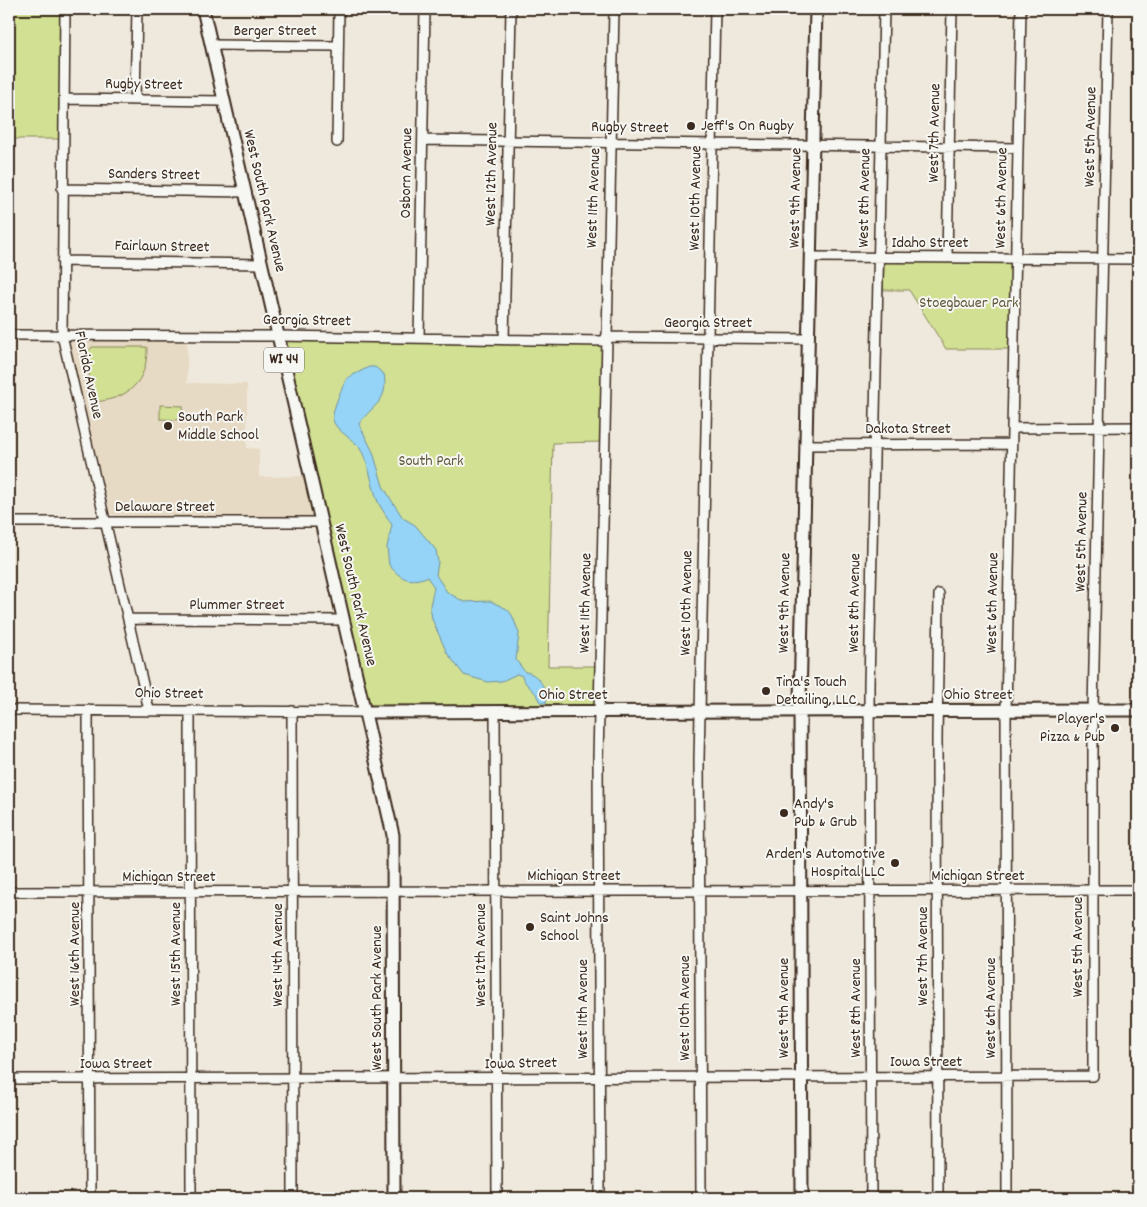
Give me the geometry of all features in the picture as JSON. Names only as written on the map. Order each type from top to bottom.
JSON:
[{"type":"main road","name":"West South Park Avenue","points":[[203,9],[322,522],[392,835],[394,892],[394,1198]]},
{"type":"main road","name":"West 9th Avenue","points":[[802,1198],[799,712],[816,9]]},
{"type":"main road","name":"Ohio Street","points":[[365,712],[1138,710]]},
{"type":"street","name":"Florida Avenue","points":[[65,9],[62,335],[149,710]]},
{"type":"street","points":[[135,100],[137,9]]},
{"type":"street","points":[[337,142],[339,9]]},
{"type":"street","name":"Osborn Avenue","points":[[419,338],[425,9]]},
{"type":"street","name":"West 12th Avenue","points":[[504,340],[511,9]]},
{"type":"street","name":"West 11th Avenue","points":[[600,1198],[597,891],[598,712],[614,9]]},
{"type":"street","name":"West 10th Avenue","points":[[701,1198],[700,712],[715,9]]},
{"type":"street","name":"West 8th Avenue","points":[[872,1198],[869,712],[884,9]]},
{"type":"street","name":"West 7th Avenue","points":[[947,257],[952,9]]},
{"type":"street","name":"West 6th Avenue","points":[[1007,1198],[1006,711],[1021,9]]},
{"type":"street","name":"West 5th Avenue","points":[[1093,1076],[1093,711],[1108,9]]},
{"type":"street","name":"Berger Street","points":[[211,45],[338,46]]},
{"type":"street","name":"Rugby Street","points":[[64,99],[224,101]]},
{"type":"street","name":"Rugby Street","points":[[423,140],[1018,148]]},
{"type":"street","name":"Sanders Street","points":[[62,189],[245,192]]},
{"type":"street","name":"Idaho Street","points":[[811,257],[1138,259]]},
{"type":"street","name":"Fairlawn Street","points":[[62,261],[262,264]]},
{"type":"street","name":"Georgia Street","points":[[9,335],[278,336],[504,340],[809,339]]},
{"type":"street","points":[[1012,428],[1138,427]]},
{"type":"street","name":"Dakota Street","points":[[805,445],[1011,444]]},
{"type":"street","name":"Delaware Street","points":[[9,522],[322,522]]},
{"type":"street","name":"West 7th Avenue","points":[[938,1198],[937,711],[939,594]]},
{"type":"street","name":"Plummer Street","points":[[129,620],[344,620]]},
{"type":"street","name":"Ohio Street","points":[[9,710],[365,712]]},
{"type":"street","name":"West 16th Avenue","points":[[88,710],[90,1198]]},
{"type":"street","name":"West 15th Avenue","points":[[190,710],[191,1198]]},
{"type":"street","name":"West 14th Avenue","points":[[292,711],[294,1198]]},
{"type":"street","name":"West 12th Avenue","points":[[495,712],[497,1198]]},
{"type":"street","name":"Michigan Street","points":[[9,892],[1138,890]]},
{"type":"street","name":"Iowa Street","points":[[9,1079],[497,1080],[1093,1076]]},
{"type":"shaded area","name":"South Park Middle School","points":[[73,340],[187,341],[187,383],[247,384],[247,448],[259,449],[259,477],[304,476],[312,512],[311,516],[265,518],[111,515],[69,345]]},
{"type":"green space","points":[[9,9],[65,9],[63,139],[9,139]]},
{"type":"green space","name":"Stoegbauer Park","points":[[887,258],[1015,258],[1013,349],[946,349],[909,290],[883,290],[884,266]]},
{"type":"green space","name":"South Park","points":[[278,336],[605,341],[604,442],[553,443],[548,666],[599,666],[598,712],[365,711]]},
{"type":"green space","points":[[92,347],[147,347],[144,370],[139,380],[125,393],[115,398],[92,402],[87,353]]},
{"type":"green space","points":[[160,405],[183,406],[182,420],[160,419]]},
{"type":"water","points":[[369,367],[375,367],[384,374],[384,391],[379,402],[359,424],[373,452],[383,486],[403,518],[415,525],[436,550],[438,562],[436,575],[447,592],[464,602],[490,601],[507,609],[512,615],[519,633],[516,660],[525,672],[530,673],[542,683],[546,693],[546,703],[541,703],[522,676],[517,674],[502,681],[488,682],[464,675],[447,653],[432,619],[430,606],[434,587],[427,577],[410,580],[401,577],[389,565],[387,547],[392,525],[378,502],[363,453],[356,444],[337,428],[333,420],[335,405],[347,378]]},
{"type":"place","name":"Jeff's On Rugby","points":[[691,126]]},
{"type":"place","name":"South Park Middle School","points":[[168,426]]},
{"type":"place","name":"Tina's Touch Detailing, LLC","points":[[766,691]]},
{"type":"place","name":"Player's Pizza & Pub","points":[[1115,728]]},
{"type":"place","name":"Andy's Pub & Grub","points":[[784,813]]},
{"type":"place","name":"Arden's Automotive Hospital LLC","points":[[895,863]]},
{"type":"place","name":"Saint Johns School","points":[[530,927]]}]
